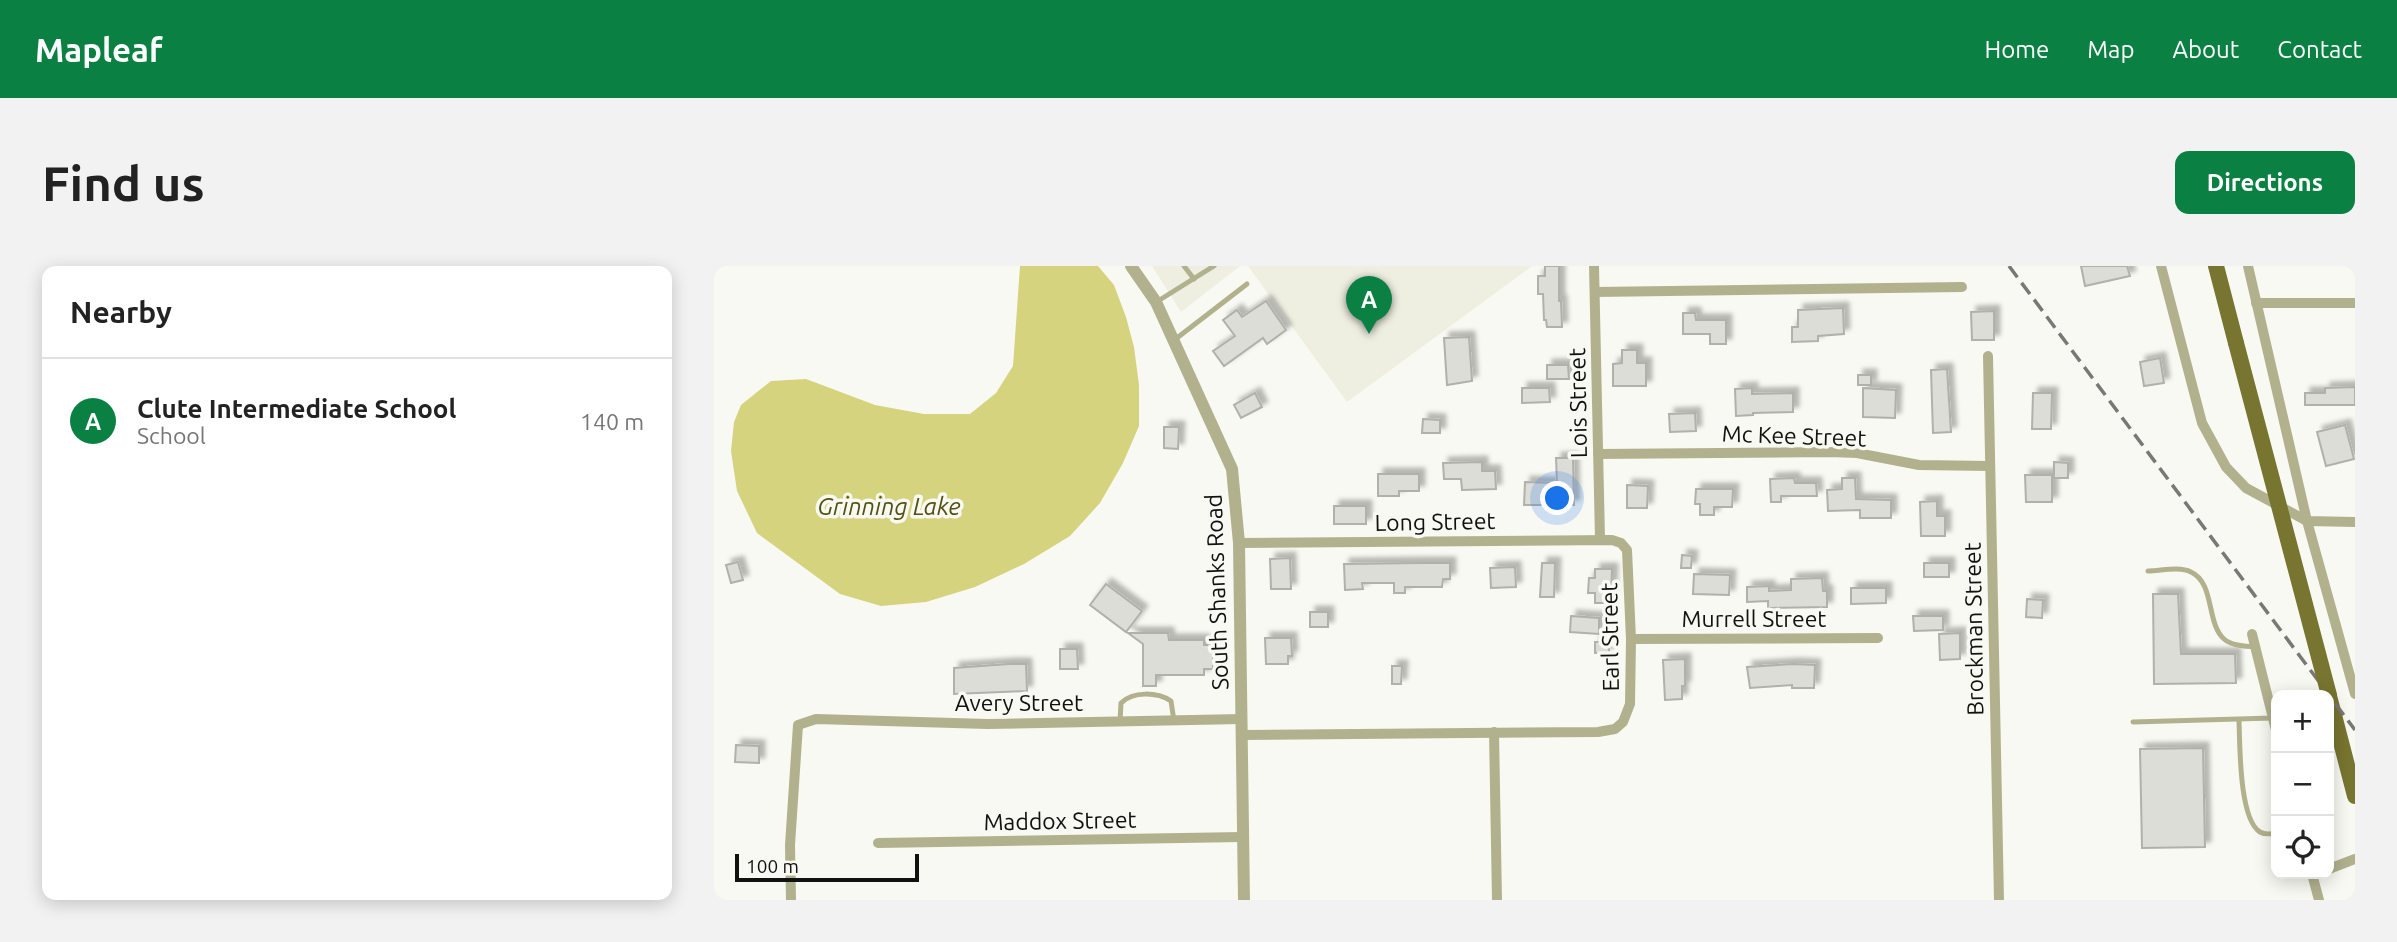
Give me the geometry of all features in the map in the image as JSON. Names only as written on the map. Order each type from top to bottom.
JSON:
[{"type":"main road","points":[[2216,266],[2327,690]]},
{"type":"main road","points":[[2334,715],[2355,796]]},
{"type":"street","name":"South Shanks Road","points":[[1131,266],[1156,302],[1232,470],[1239,543],[1244,900]]},
{"type":"street","name":"Lois Street","points":[[1594,266],[1600,539]]},
{"type":"street","points":[[2161,266],[2202,423],[2225,467],[2246,488],[2307,522],[2355,522]]},
{"type":"street","points":[[2248,266],[2307,522],[2354,694]]},
{"type":"street","points":[[1595,292],[1962,287]]},
{"type":"street","points":[[2256,303],[2355,303]]},
{"type":"street","name":"Brockman Street","points":[[1988,356],[1999,900]]},
{"type":"street","name":"Mc Kee Street","points":[[1598,454],[1829,452],[1857,453],[1919,465],[1989,466]]},
{"type":"street","name":"Long Street","points":[[1239,543],[1600,539],[1621,543],[1627,550]]},
{"type":"street","name":"Earl Street","points":[[1494,732],[1598,732],[1615,729],[1623,722],[1630,704],[1631,639],[1627,550]]},
{"type":"street","points":[[2252,634],[2271,710]]},
{"type":"street","name":"Murrell Street","points":[[1631,639],[1878,638]]},
{"type":"street","name":"Avery Street","points":[[791,900],[790,845],[798,725],[816,719],[988,724],[1242,719]]},
{"type":"street","points":[[1242,735],[1494,732],[1497,900]]},
{"type":"street","name":"Maddox Street","points":[[878,843],[1242,837]]},
{"type":"street","points":[[2334,867],[2355,859]]},
{"type":"street","points":[[2315,879],[2319,900]]},
{"type":"lane","points":[[1184,266],[1194,279]]},
{"type":"lane","points":[[1156,302],[1214,266]]},
{"type":"lane","points":[[1173,341],[1247,284]]},
{"type":"lane","points":[[2148,571],[2192,572],[2204,589],[2217,630],[2225,640],[2255,647]]},
{"type":"lane","points":[[1120,722],[1121,703],[1128,697],[1137,695],[1164,696],[1171,701],[1174,721]]},
{"type":"lane","points":[[2133,722],[2271,718]]},
{"type":"lane","points":[[2239,721],[2244,788],[2250,822],[2260,832],[2271,834]]},
{"type":"shaded area","points":[[1152,266],[1240,266],[1181,312]]},
{"type":"shaded area","points":[[1248,266],[1532,266],[1347,402]]},
{"type":"water","name":"Grinning Lake","points":[[1020,266],[1098,266],[1114,285],[1134,347],[1139,385],[1139,426],[1123,463],[1100,503],[1070,536],[1024,564],[975,587],[926,602],[881,606],[840,594],[757,533],[737,491],[731,451],[734,422],[741,405],[771,381],[806,379],[875,405],[924,414],[970,414],[996,393],[1013,366]]},
{"type":"building","points":[[1545,266],[1559,266],[1562,327],[1547,327],[1544,320],[1543,294],[1538,294],[1538,276],[1545,276]]},
{"type":"building","points":[[2081,266],[2127,266],[2130,276],[2085,286]]},
{"type":"building","points":[[1266,301],[1286,330],[1267,344],[1263,338],[1224,366],[1213,351],[1235,336],[1223,320],[1237,310],[1242,317]]},
{"type":"building","points":[[1843,308],[1844,334],[1818,336],[1818,341],[1792,342],[1792,327],[1798,327],[1798,310]]},
{"type":"building","points":[[1994,311],[1994,340],[1972,340],[1971,312]]},
{"type":"building","points":[[1683,313],[1695,313],[1696,320],[1726,320],[1726,344],[1710,344],[1710,334],[1683,334]]},
{"type":"building","points":[[1469,337],[1472,381],[1447,385],[1444,338]]},
{"type":"building","points":[[1622,350],[1637,350],[1637,363],[1646,363],[1646,386],[1613,386],[1613,364],[1622,363]]},
{"type":"building","points":[[2160,358],[2164,383],[2144,386],[2140,362]]},
{"type":"building","points":[[1547,365],[1568,365],[1569,379],[1547,379]]},
{"type":"building","points":[[1947,369],[1951,432],[1933,433],[1931,370]]},
{"type":"building","points":[[1858,375],[1871,375],[1871,385],[1858,385]]},
{"type":"building","points":[[2355,387],[2355,405],[2305,405],[2305,393],[2325,393],[2325,388]]},
{"type":"building","points":[[1522,388],[1549,388],[1550,402],[1522,403]]},
{"type":"building","points":[[1752,388],[1752,394],[1793,393],[1793,412],[1736,416],[1735,389]]},
{"type":"building","points":[[1863,388],[1896,390],[1895,418],[1863,417]]},
{"type":"building","points":[[1255,393],[1262,407],[1241,418],[1234,405]]},
{"type":"building","points":[[2033,393],[2052,393],[2051,429],[2032,429]]},
{"type":"building","points":[[1695,413],[1696,431],[1670,432],[1669,414]]},
{"type":"building","points":[[1423,419],[1440,420],[1440,433],[1422,433]]},
{"type":"building","points":[[2345,425],[2354,459],[2326,466],[2317,432]]},
{"type":"building","points":[[1164,427],[1179,427],[1178,449],[1164,448]]},
{"type":"building","points":[[1556,458],[1573,458],[1574,505],[1524,505],[1525,482],[1557,483]]},
{"type":"building","points":[[1482,462],[1482,471],[1495,471],[1496,489],[1462,490],[1461,479],[1444,479],[1443,463]]},
{"type":"building","points":[[2054,462],[2068,463],[2068,478],[2054,478]]},
{"type":"building","points":[[1378,474],[1419,474],[1419,491],[1399,491],[1399,496],[1378,496]]},
{"type":"building","points":[[2025,475],[2052,475],[2052,502],[2026,502]]},
{"type":"building","points":[[1794,478],[1795,483],[1816,483],[1817,496],[1781,496],[1781,502],[1771,502],[1770,479]]},
{"type":"building","points":[[1842,478],[1855,478],[1856,499],[1891,500],[1891,518],[1860,518],[1860,510],[1828,511],[1827,490],[1842,489]]},
{"type":"building","points":[[1627,485],[1648,486],[1647,508],[1627,508]]},
{"type":"building","points":[[1696,489],[1733,489],[1732,507],[1714,507],[1714,515],[1700,515],[1700,504],[1695,504]]},
{"type":"building","points":[[1937,501],[1937,516],[1945,516],[1945,536],[1921,536],[1920,502]]},
{"type":"building","points":[[1334,506],[1366,506],[1366,524],[1334,524]]},
{"type":"building","points":[[1682,555],[1692,556],[1691,568],[1681,568]]},
{"type":"building","points":[[1290,558],[1291,589],[1271,589],[1270,559]]},
{"type":"building","points":[[738,562],[743,580],[731,583],[726,565]]},
{"type":"building","points":[[1450,563],[1450,579],[1443,579],[1442,587],[1405,587],[1405,593],[1394,593],[1394,583],[1362,583],[1363,589],[1345,590],[1344,564]]},
{"type":"building","points":[[1542,563],[1555,563],[1554,597],[1540,597]]},
{"type":"building","points":[[1924,563],[1949,563],[1949,577],[1924,577]]},
{"type":"building","points":[[1515,567],[1516,587],[1491,588],[1490,568]]},
{"type":"building","points":[[1595,569],[1612,569],[1611,603],[1595,603],[1595,593],[1588,593],[1589,578],[1595,578]]},
{"type":"building","points":[[1694,574],[1730,575],[1729,595],[1693,594]]},
{"type":"building","points":[[1822,578],[1823,591],[1827,591],[1827,607],[1768,608],[1768,601],[1747,602],[1747,587],[1769,586],[1769,591],[1791,590],[1791,579]]},
{"type":"building","points":[[1106,584],[1142,611],[1126,632],[1090,605]]},
{"type":"building","points":[[1851,588],[1886,588],[1886,603],[1851,604]]},
{"type":"building","points":[[2153,594],[2178,594],[2181,654],[2235,654],[2236,683],[2154,684]]},
{"type":"building","points":[[2027,599],[2043,600],[2042,618],[2026,617]]},
{"type":"building","points":[[1310,612],[1328,612],[1328,627],[1310,627]]},
{"type":"building","points":[[1571,616],[1599,618],[1599,634],[1570,632]]},
{"type":"building","points":[[1913,616],[1943,616],[1943,630],[1914,631]]},
{"type":"building","points":[[1128,633],[1168,633],[1169,640],[1204,640],[1204,645],[1213,645],[1213,669],[1204,669],[1204,675],[1156,675],[1156,686],[1143,686],[1143,644]]},
{"type":"building","points":[[1960,633],[1960,659],[1940,660],[1939,634]]},
{"type":"building","points":[[1265,638],[1291,638],[1292,656],[1288,656],[1288,664],[1266,664]]},
{"type":"building","points":[[1595,642],[1609,642],[1609,653],[1595,653]]},
{"type":"building","points":[[1060,649],[1077,649],[1078,669],[1060,669]]},
{"type":"building","points":[[1685,659],[1682,699],[1665,700],[1663,660]]},
{"type":"building","points":[[1026,664],[1027,691],[954,694],[954,668]]},
{"type":"building","points":[[1815,665],[1814,688],[1792,688],[1792,685],[1750,688],[1747,667]]},
{"type":"building","points":[[1392,666],[1402,666],[1401,684],[1392,684]]},
{"type":"building","points":[[736,745],[759,746],[759,763],[735,762]]},
{"type":"building","points":[[2203,748],[2205,847],[2142,848],[2140,749]]},
{"type":"railway","points":[[2009,266],[2355,730]]},
{"type":"place","name":"Clute Intermediate School","points":[[1369,334]]}]
